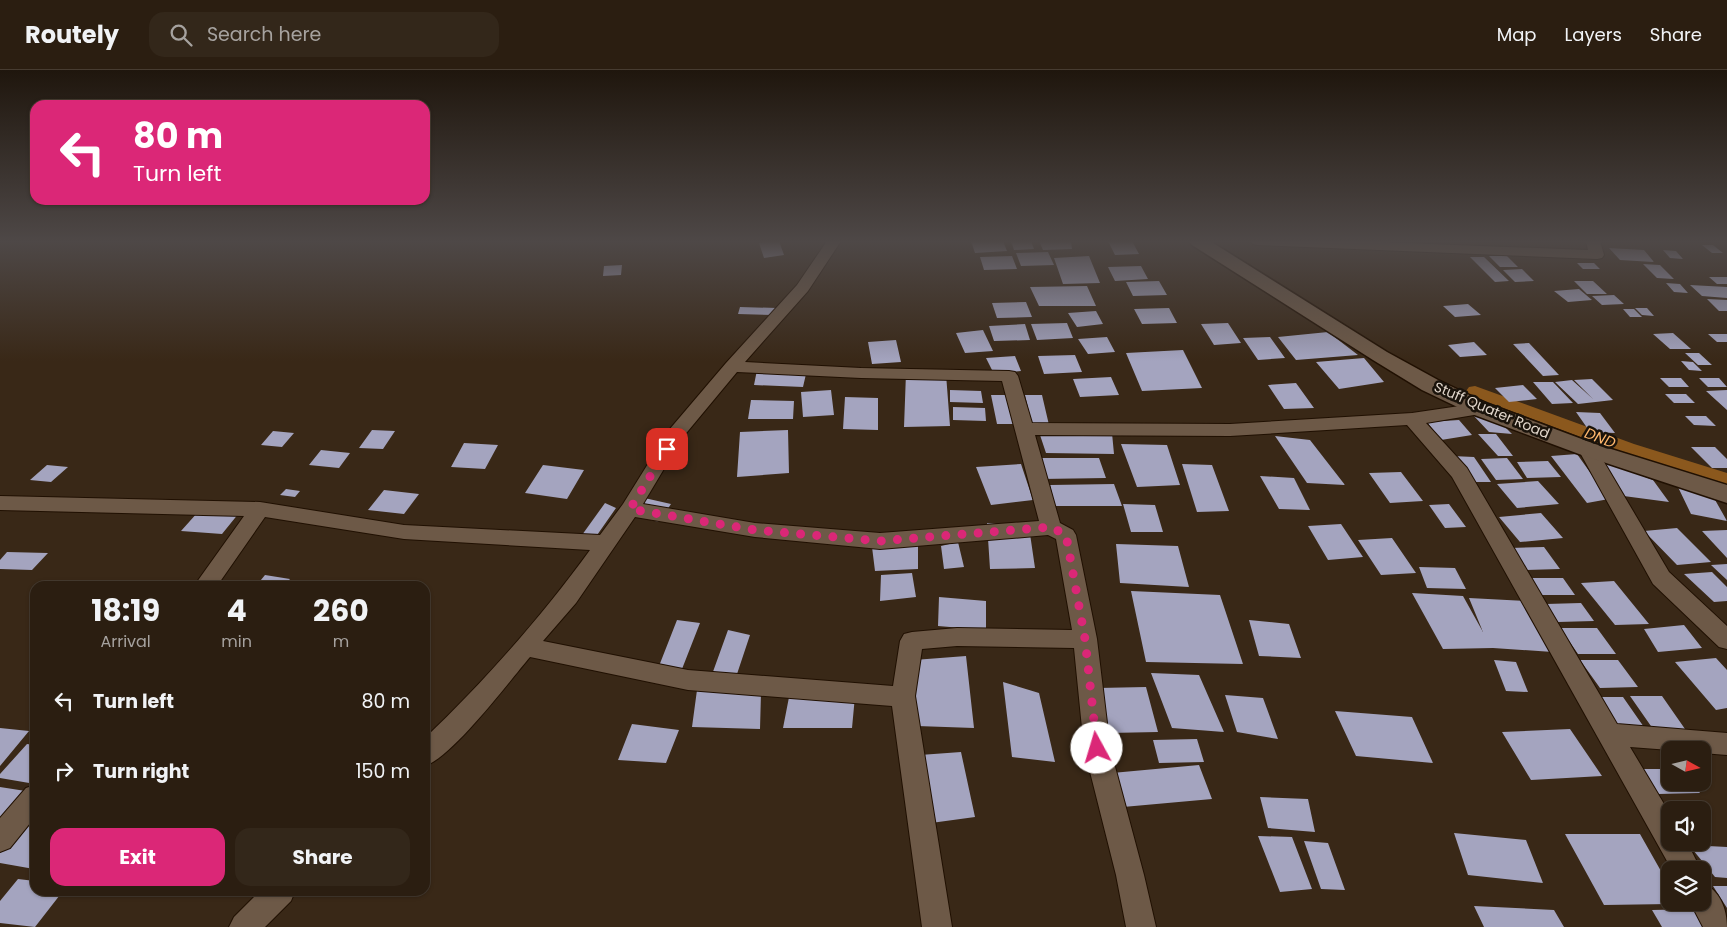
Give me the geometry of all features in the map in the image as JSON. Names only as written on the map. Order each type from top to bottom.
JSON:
[{"type":"street","points":[[430,750],[462,719],[568,597],[630,509],[676,434],[808,281]]},
{"type":"street","name":"Stuff Quater Road","points":[[1262,281],[1380,356],[1430,385],[1480,408],[1587,449],[1727,494]]},
{"type":"street","points":[[732,367],[861,373],[1009,376],[1051,527]]},
{"type":"street","points":[[1024,429],[1230,430],[1412,419],[1480,408]]},
{"type":"street","points":[[1412,419],[1460,473],[1661,823]]},
{"type":"street","points":[[1587,449],[1661,578],[1727,640]]},
{"type":"street","points":[[0,503],[260,509],[404,532],[605,542]]},
{"type":"street","points":[[209,581],[260,509]]},
{"type":"street","points":[[630,509],[755,530],[880,541],[1051,527],[1066,535],[1085,639],[1097,748],[1130,875],[1141,927]]},
{"type":"street","points":[[937,927],[903,696],[912,641],[957,637],[1085,639]]},
{"type":"street","points":[[525,646],[688,680],[876,696],[903,696]]},
{"type":"street","points":[[1610,734],[1727,744]]},
{"type":"street","points":[[0,839],[30,803]]},
{"type":"street","points":[[244,927],[276,896]]},
{"type":"street","points":[[1710,911],[1720,927]]},
{"type":"building","points":[[1062,281],[1099,281],[1100,283],[1063,284]]},
{"type":"building","points":[[1159,281],[1167,295],[1133,296],[1126,282]]},
{"type":"building","points":[[1574,281],[1593,281],[1607,294],[1587,294]]},
{"type":"building","points":[[1714,281],[1727,281],[1727,284],[1717,284]]},
{"type":"building","points":[[1666,283],[1680,284],[1688,293],[1674,292]]},
{"type":"building","points":[[1690,285],[1727,287],[1727,298],[1702,296]]},
{"type":"building","points":[[1087,286],[1096,306],[1039,306],[1030,287]]},
{"type":"building","points":[[1579,289],[1592,300],[1568,302],[1554,291]]},
{"type":"building","points":[[1614,295],[1624,304],[1602,305],[1592,296]]},
{"type":"building","points":[[1707,299],[1727,300],[1727,311],[1719,311]]},
{"type":"building","points":[[1026,302],[1032,317],[997,318],[992,303]]},
{"type":"building","points":[[1468,304],[1481,315],[1455,317],[1443,306]]},
{"type":"building","points":[[740,307],[777,308],[775,315],[738,314]]},
{"type":"building","points":[[1169,308],[1177,323],[1142,324],[1134,309]]},
{"type":"building","points":[[1635,308],[1647,308],[1654,316],[1642,315]]},
{"type":"building","points":[[1623,309],[1634,309],[1642,317],[1630,317]]},
{"type":"building","points":[[1096,311],[1103,324],[1077,327],[1068,313]]},
{"type":"building","points":[[1067,323],[1073,338],[1037,340],[1031,324]]},
{"type":"building","points":[[1228,323],[1241,343],[1214,345],[1201,324]]},
{"type":"building","points":[[1025,324],[1030,340],[994,341],[989,326]]},
{"type":"building","points":[[983,330],[993,351],[965,353],[956,333]]},
{"type":"building","points":[[1328,332],[1358,355],[1296,360],[1278,337]]},
{"type":"building","points":[[1673,333],[1691,349],[1670,349],[1653,334]]},
{"type":"building","points":[[1708,334],[1727,334],[1727,342],[1717,342]]},
{"type":"building","points":[[1107,337],[1115,352],[1088,354],[1078,339]]},
{"type":"building","points":[[1270,337],[1285,358],[1258,360],[1243,338]]},
{"type":"building","points":[[896,340],[901,362],[872,364],[868,342]]},
{"type":"building","points":[[1474,342],[1487,355],[1460,357],[1448,345]]},
{"type":"building","points":[[1529,343],[1559,375],[1543,376],[1513,344]]},
{"type":"building","points":[[1183,350],[1202,388],[1142,391],[1126,353]]},
{"type":"building","points":[[1685,353],[1699,353],[1712,365],[1698,365]]},
{"type":"building","points":[[1075,355],[1082,372],[1044,374],[1038,356]]},
{"type":"building","points":[[1015,356],[1021,371],[994,374],[986,358]]},
{"type":"building","points":[[1364,358],[1384,382],[1339,389],[1316,362]]},
{"type":"building","points":[[1681,361],[1693,362],[1702,371],[1689,370]]},
{"type":"building","points":[[757,370],[806,374],[803,387],[754,385]]},
{"type":"building","points":[[906,373],[946,374],[950,426],[904,427]]},
{"type":"building","points":[[1111,377],[1119,395],[1080,397],[1073,379]]},
{"type":"building","points":[[1660,378],[1681,378],[1689,387],[1669,387]]},
{"type":"building","points":[[1699,378],[1719,378],[1727,387],[1708,387]]},
{"type":"building","points":[[1592,379],[1613,400],[1578,404],[1555,382],[1572,380],[1593,399],[1574,380]]},
{"type":"building","points":[[1533,382],[1553,382],[1573,403],[1552,404]]},
{"type":"building","points":[[1296,383],[1314,408],[1284,409],[1268,385]]},
{"type":"building","points":[[1523,385],[1537,399],[1509,402],[1495,388]]},
{"type":"building","points":[[831,390],[834,415],[803,417],[801,392]]},
{"type":"building","points":[[950,390],[981,391],[983,403],[950,402]]},
{"type":"building","points":[[1727,390],[1727,410],[1706,391]]},
{"type":"building","points":[[1665,394],[1686,394],[1695,403],[1674,403]]},
{"type":"building","points":[[991,395],[1008,395],[1014,424],[997,424]]},
{"type":"building","points":[[1025,395],[1042,395],[1049,425],[1032,425]]},
{"type":"building","points":[[845,397],[878,398],[878,430],[843,429]]},
{"type":"building","points":[[751,400],[794,401],[793,419],[748,419]]},
{"type":"building","points":[[953,407],[985,408],[986,421],[953,420]]},
{"type":"building","points":[[1576,412],[1600,413],[1615,433],[1590,432]]},
{"type":"building","points":[[1473,415],[1494,416],[1512,434],[1489,432]]},
{"type":"building","points":[[1685,416],[1706,416],[1716,426],[1694,425]]},
{"type":"building","points":[[1459,420],[1472,435],[1441,440],[1427,422]]},
{"type":"building","points":[[372,430],[395,431],[383,449],[359,448]]},
{"type":"building","points":[[788,430],[789,473],[737,477],[740,432]]},
{"type":"building","points":[[273,431],[294,433],[282,447],[261,445]]},
{"type":"building","points":[[1073,433],[1112,433],[1114,454],[1046,453],[1040,435],[1074,436]]},
{"type":"building","points":[[1478,434],[1496,434],[1513,456],[1498,456]]},
{"type":"building","points":[[1275,436],[1310,440],[1345,485],[1307,483]]},
{"type":"building","points":[[464,443],[498,445],[485,469],[451,467]]},
{"type":"building","points":[[1121,444],[1167,445],[1180,485],[1137,487]]},
{"type":"building","points":[[1691,447],[1715,447],[1727,459],[1727,468],[1712,468]]},
{"type":"building","points":[[321,450],[350,453],[339,468],[309,465]]},
{"type":"building","points":[[1577,454],[1609,499],[1587,503],[1551,456]]},
{"type":"building","points":[[1452,456],[1474,457],[1491,482],[1467,482]]},
{"type":"building","points":[[1037,458],[1099,458],[1106,478],[1041,479]]},
{"type":"building","points":[[1507,458],[1523,479],[1496,480],[1481,459]]},
{"type":"building","points":[[1596,458],[1653,480],[1669,502],[1616,495]]},
{"type":"building","points":[[1548,461],[1561,477],[1527,478],[1517,462]]},
{"type":"building","points":[[1021,464],[1033,500],[991,505],[976,467]]},
{"type":"building","points":[[1182,464],[1212,465],[1229,511],[1197,512]]},
{"type":"building","points":[[47,465],[68,467],[51,482],[30,480]]},
{"type":"building","points":[[543,465],[584,470],[567,499],[525,493]]},
{"type":"building","points":[[1401,472],[1423,501],[1390,503],[1369,473]]},
{"type":"building","points":[[1260,476],[1294,478],[1310,510],[1279,509]]},
{"type":"building","points":[[1538,481],[1559,504],[1517,508],[1497,484]]},
{"type":"building","points":[[1114,484],[1122,506],[1055,506],[1050,485]]},
{"type":"building","points":[[1677,485],[1714,498],[1727,521],[1691,514]]},
{"type":"building","points":[[286,489],[300,491],[295,497],[280,495]]},
{"type":"building","points":[[384,490],[419,494],[404,514],[368,510]]},
{"type":"building","points":[[640,497],[671,504],[659,522],[627,514]]},
{"type":"building","points":[[605,503],[616,508],[595,538],[582,535]]},
{"type":"building","points":[[1123,504],[1155,505],[1163,532],[1131,532]]},
{"type":"building","points":[[1449,504],[1466,527],[1445,528],[1429,505]]},
{"type":"building","points":[[198,512],[239,513],[222,534],[181,531]]},
{"type":"building","points":[[1541,513],[1563,538],[1520,542],[1499,517]]},
{"type":"building","points":[[987,523],[1029,527],[1035,568],[990,569]]},
{"type":"building","points":[[1341,524],[1363,557],[1328,560],[1308,526]]},
{"type":"building","points":[[1677,528],[1711,562],[1677,565],[1644,531]]},
{"type":"building","points":[[1727,530],[1727,558],[1702,531]]},
{"type":"building","points":[[1392,538],[1416,573],[1381,575],[1358,540]]},
{"type":"building","points":[[958,542],[964,567],[944,569],[941,546]]},
{"type":"building","points":[[1116,544],[1178,546],[1189,587],[1120,583]]},
{"type":"building","points":[[918,545],[918,569],[875,571],[872,547]]},
{"type":"building","points":[[1544,547],[1560,569],[1526,570],[1510,548]]},
{"type":"building","points":[[7,552],[48,553],[32,570],[0,569],[0,560]]},
{"type":"building","points":[[1727,564],[1727,580],[1711,565]]},
{"type":"building","points":[[1419,567],[1455,568],[1466,589],[1427,588]]},
{"type":"building","points":[[1712,572],[1727,587],[1727,601],[1714,602],[1684,574]]},
{"type":"building","points":[[912,573],[916,597],[880,601],[881,575]]},
{"type":"building","points":[[265,575],[290,579],[288,581],[260,581]]},
{"type":"building","points":[[1529,578],[1563,578],[1575,595],[1540,595]]},
{"type":"building","points":[[1614,581],[1649,624],[1615,625],[1581,583]]},
{"type":"building","points":[[1131,591],[1220,595],[1243,664],[1146,662]]},
{"type":"building","points":[[1412,593],[1463,596],[1483,632],[1469,598],[1528,601],[1553,652],[1493,648],[1443,649]]},
{"type":"building","points":[[939,597],[986,601],[986,630],[938,626]]},
{"type":"building","points":[[1581,603],[1594,621],[1558,622],[1546,604]]},
{"type":"building","points":[[677,620],[700,623],[682,669],[659,666]]},
{"type":"building","points":[[1249,620],[1289,624],[1301,658],[1259,656]]},
{"type":"building","points":[[1684,625],[1702,648],[1658,652],[1644,629]]},
{"type":"building","points":[[1560,628],[1597,628],[1616,654],[1578,654]]},
{"type":"building","points":[[728,630],[750,635],[735,680],[710,680]]},
{"type":"building","points":[[966,656],[974,728],[917,726],[914,660]]},
{"type":"building","points":[[1716,658],[1727,670],[1727,708],[1716,710],[1675,662]]},
{"type":"building","points":[[1494,660],[1516,662],[1528,692],[1506,691]]},
{"type":"building","points":[[1580,660],[1618,660],[1638,687],[1600,688]]},
{"type":"building","points":[[1151,673],[1199,675],[1224,732],[1172,728]]},
{"type":"building","points":[[1003,682],[1039,693],[1055,762],[1012,757]]},
{"type":"building","points":[[1146,687],[1158,732],[1109,733],[1098,688]]},
{"type":"building","points":[[697,690],[761,693],[760,729],[692,727]]},
{"type":"building","points":[[790,692],[855,696],[852,728],[783,728]]},
{"type":"building","points":[[1225,695],[1263,698],[1278,739],[1237,732]]},
{"type":"building","points":[[1630,696],[1662,696],[1685,729],[1653,729]]},
{"type":"building","points":[[1592,697],[1623,697],[1646,730],[1614,730]]},
{"type":"building","points":[[1335,711],[1412,717],[1433,763],[1356,756]]},
{"type":"building","points":[[632,724],[679,730],[666,763],[618,760]]},
{"type":"building","points":[[0,728],[29,731],[0,766]]},
{"type":"building","points":[[1570,729],[1602,776],[1531,780],[1502,732]]},
{"type":"building","points":[[1197,739],[1204,762],[1159,763],[1153,740]]},
{"type":"building","points":[[27,744],[30,744],[30,783],[0,778],[0,774]]},
{"type":"building","points":[[961,752],[975,817],[931,823],[920,755]]},
{"type":"building","points":[[1199,765],[1212,799],[1123,807],[1112,773]]},
{"type":"building","points":[[1642,769],[1661,769],[1661,791],[1699,791],[1700,793],[1658,794]]},
{"type":"building","points":[[0,787],[30,792],[30,794],[0,829]]},
{"type":"building","points":[[1260,797],[1308,799],[1315,832],[1268,828]]},
{"type":"building","points":[[19,823],[30,824],[30,868],[0,863],[0,845]]},
{"type":"building","points":[[1454,833],[1526,840],[1543,883],[1468,875]]},
{"type":"building","points":[[1565,834],[1640,834],[1661,871],[1661,904],[1604,905]]},
{"type":"building","points":[[1258,836],[1292,837],[1312,889],[1280,892]]},
{"type":"building","points":[[1304,841],[1328,843],[1345,890],[1321,889]]},
{"type":"building","points":[[1711,846],[1727,847],[1727,878],[1715,877],[1711,872],[1711,861],[1702,861],[1694,851],[1711,851]]},
{"type":"building","points":[[18,879],[30,880],[30,896],[59,896],[35,927],[0,923],[0,901]]},
{"type":"building","points":[[1713,886],[1727,886],[1727,908]]},
{"type":"building","points":[[1474,906],[1554,910],[1564,927],[1484,927]]},
{"type":"building","points":[[1652,910],[1699,911],[1709,927],[1662,927]]},
{"type":"waterway","name":"DND","points":[[1475,391],[1627,448],[1727,480]]},
{"type":"route","points":[[667,449],[630,509],[755,530],[880,541],[1051,527],[1066,535],[1085,639],[1097,748]]}]
